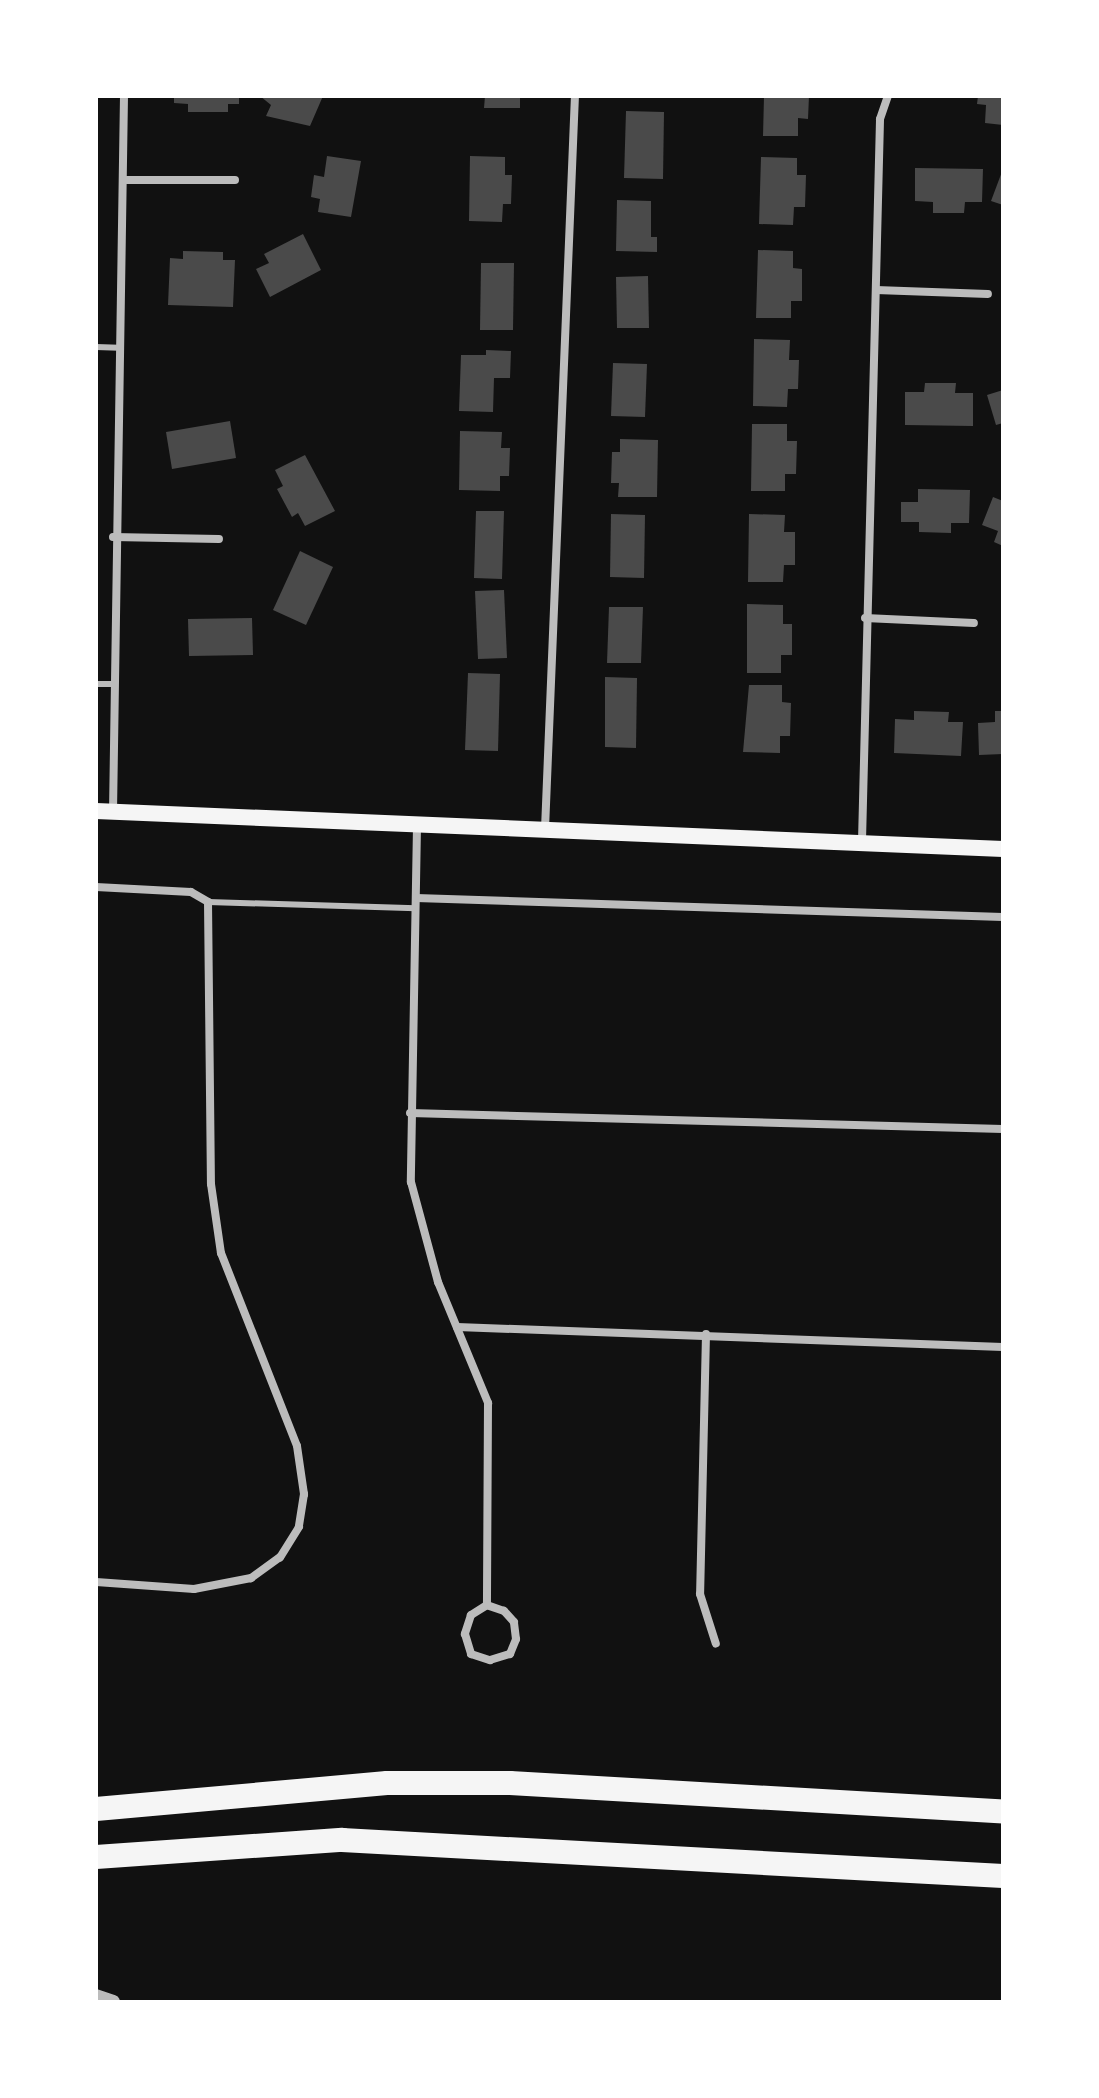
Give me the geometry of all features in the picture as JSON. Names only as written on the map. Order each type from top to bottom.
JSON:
[{"type":"highway","points":[[96,1809],[387,1783],[510,1783],[1003,1811]]},
{"type":"highway","points":[[96,1857],[342,1840],[1003,1876]]},
{"type":"main road","points":[[105,812],[1003,849]]},
{"type":"street","points":[[105,812],[114,684],[113,537],[124,96]]},
{"type":"street","points":[[545,829],[575,96]]},
{"type":"street","points":[[862,841],[865,618],[880,119],[888,96]]},
{"type":"street","points":[[124,180],[235,180]]},
{"type":"street","points":[[876,290],[988,294]]},
{"type":"street","points":[[113,537],[219,539]]},
{"type":"street","points":[[865,618],[974,623]]},
{"type":"street","points":[[417,826],[411,1182],[438,1282],[488,1403],[487,1605]]},
{"type":"street","points":[[96,887],[191,892],[208,902],[213,1198],[221,1253],[297,1446],[304,1494],[299,1527],[280,1557],[251,1578],[194,1589],[96,1582]]},
{"type":"street","points":[[416,903],[1003,917]]},
{"type":"street","points":[[410,1113],[1003,1129]]},
{"type":"street","points":[[457,1327],[1003,1347]]},
{"type":"street","points":[[706,1334],[700,1594],[716,1644]]},
{"type":"street","points":[[487,1605],[504,1611],[514,1622],[516,1639],[510,1654],[490,1660],[471,1654],[465,1634],[471,1615],[487,1605]]},
{"type":"street","points":[[96,1996],[113,2002]]},
{"type":"lane","points":[[96,347],[119,348]]},
{"type":"lane","points":[[96,684],[114,684]]},
{"type":"lane","points":[[208,902],[416,903]]},
{"type":"building","points":[[174,96],[239,96],[239,104],[228,104],[228,112],[188,112],[188,104],[174,103]]},
{"type":"building","points":[[260,96],[323,96],[310,126],[266,116],[271,105]]},
{"type":"building","points":[[485,96],[520,96],[520,108],[484,108]]},
{"type":"building","points":[[764,96],[809,96],[808,119],[798,118],[798,136],[763,136]]},
{"type":"building","points":[[978,96],[1003,96],[1003,125],[985,123],[986,105],[977,104]]},
{"type":"building","points":[[626,111],[664,112],[663,179],[624,178]]},
{"type":"building","points":[[327,156],[361,161],[351,217],[318,212],[320,199],[311,197],[314,175],[324,177]]},
{"type":"building","points":[[470,156],[505,157],[505,175],[512,175],[511,204],[503,204],[502,222],[469,221]]},
{"type":"building","points":[[761,157],[797,158],[797,175],[806,175],[805,207],[794,207],[793,225],[759,224]]},
{"type":"building","points":[[915,168],[983,169],[982,202],[965,202],[964,213],[933,213],[933,202],[915,201]]},
{"type":"building","points":[[1003,169],[1003,205],[991,201]]},
{"type":"building","points":[[617,200],[651,201],[651,237],[657,237],[657,252],[616,251]]},
{"type":"building","points":[[303,234],[321,270],[270,297],[256,269],[269,263],[264,254]]},
{"type":"building","points":[[758,250],[793,251],[793,268],[802,269],[802,301],[791,301],[791,318],[756,318]]},
{"type":"building","points":[[183,251],[223,252],[223,260],[235,260],[233,307],[168,305],[170,258],[183,259]]},
{"type":"building","points":[[481,263],[514,263],[513,330],[480,330]]},
{"type":"building","points":[[648,276],[649,328],[617,328],[616,277]]},
{"type":"building","points":[[754,339],[790,340],[789,360],[799,360],[798,389],[788,389],[787,407],[753,406]]},
{"type":"building","points":[[486,350],[511,351],[510,378],[494,378],[493,412],[459,411],[461,355],[486,355]]},
{"type":"building","points":[[613,363],[647,364],[645,417],[611,416]]},
{"type":"building","points":[[925,383],[956,383],[955,393],[973,393],[973,426],[905,425],[905,392],[924,392]]},
{"type":"building","points":[[1003,390],[1003,423],[996,425],[987,395]]},
{"type":"building","points":[[230,421],[236,458],[172,469],[166,432]]},
{"type":"building","points":[[752,424],[787,424],[787,441],[797,441],[796,474],[785,474],[785,491],[751,491]]},
{"type":"building","points":[[460,431],[502,432],[501,448],[510,448],[509,476],[500,476],[500,491],[459,490]]},
{"type":"building","points":[[620,439],[658,440],[657,497],[618,497],[619,483],[611,483],[612,452],[620,452]]},
{"type":"building","points":[[305,455],[335,511],[305,526],[298,513],[292,517],[277,489],[283,486],[275,470]]},
{"type":"building","points":[[918,489],[970,490],[969,523],[951,523],[951,533],[919,532],[919,522],[901,522],[901,502],[918,502]]},
{"type":"building","points":[[993,497],[1003,501],[1003,546],[994,542],[998,531],[982,525]]},
{"type":"building","points":[[476,511],[504,511],[502,579],[474,578]]},
{"type":"building","points":[[611,514],[645,515],[644,578],[610,577]]},
{"type":"building","points":[[749,514],[785,515],[784,532],[795,532],[795,565],[784,565],[783,582],[748,582]]},
{"type":"building","points":[[300,551],[333,567],[306,625],[273,610]]},
{"type":"building","points":[[504,590],[507,658],[478,659],[475,591]]},
{"type":"building","points":[[747,604],[783,605],[783,624],[792,624],[792,655],[781,655],[781,673],[747,673]]},
{"type":"building","points":[[609,607],[643,607],[641,663],[607,663]]},
{"type":"building","points":[[252,618],[253,655],[189,656],[188,619]]},
{"type":"building","points":[[468,673],[500,674],[498,751],[465,750]]},
{"type":"building","points":[[605,677],[637,678],[636,748],[605,747]]},
{"type":"building","points":[[749,685],[782,685],[782,702],[791,703],[790,736],[780,736],[780,753],[743,752]]},
{"type":"building","points":[[914,711],[949,712],[948,722],[963,722],[961,756],[894,753],[895,719],[914,720]]},
{"type":"building","points":[[995,711],[1003,711],[1003,754],[979,755],[978,723],[995,722]]}]
